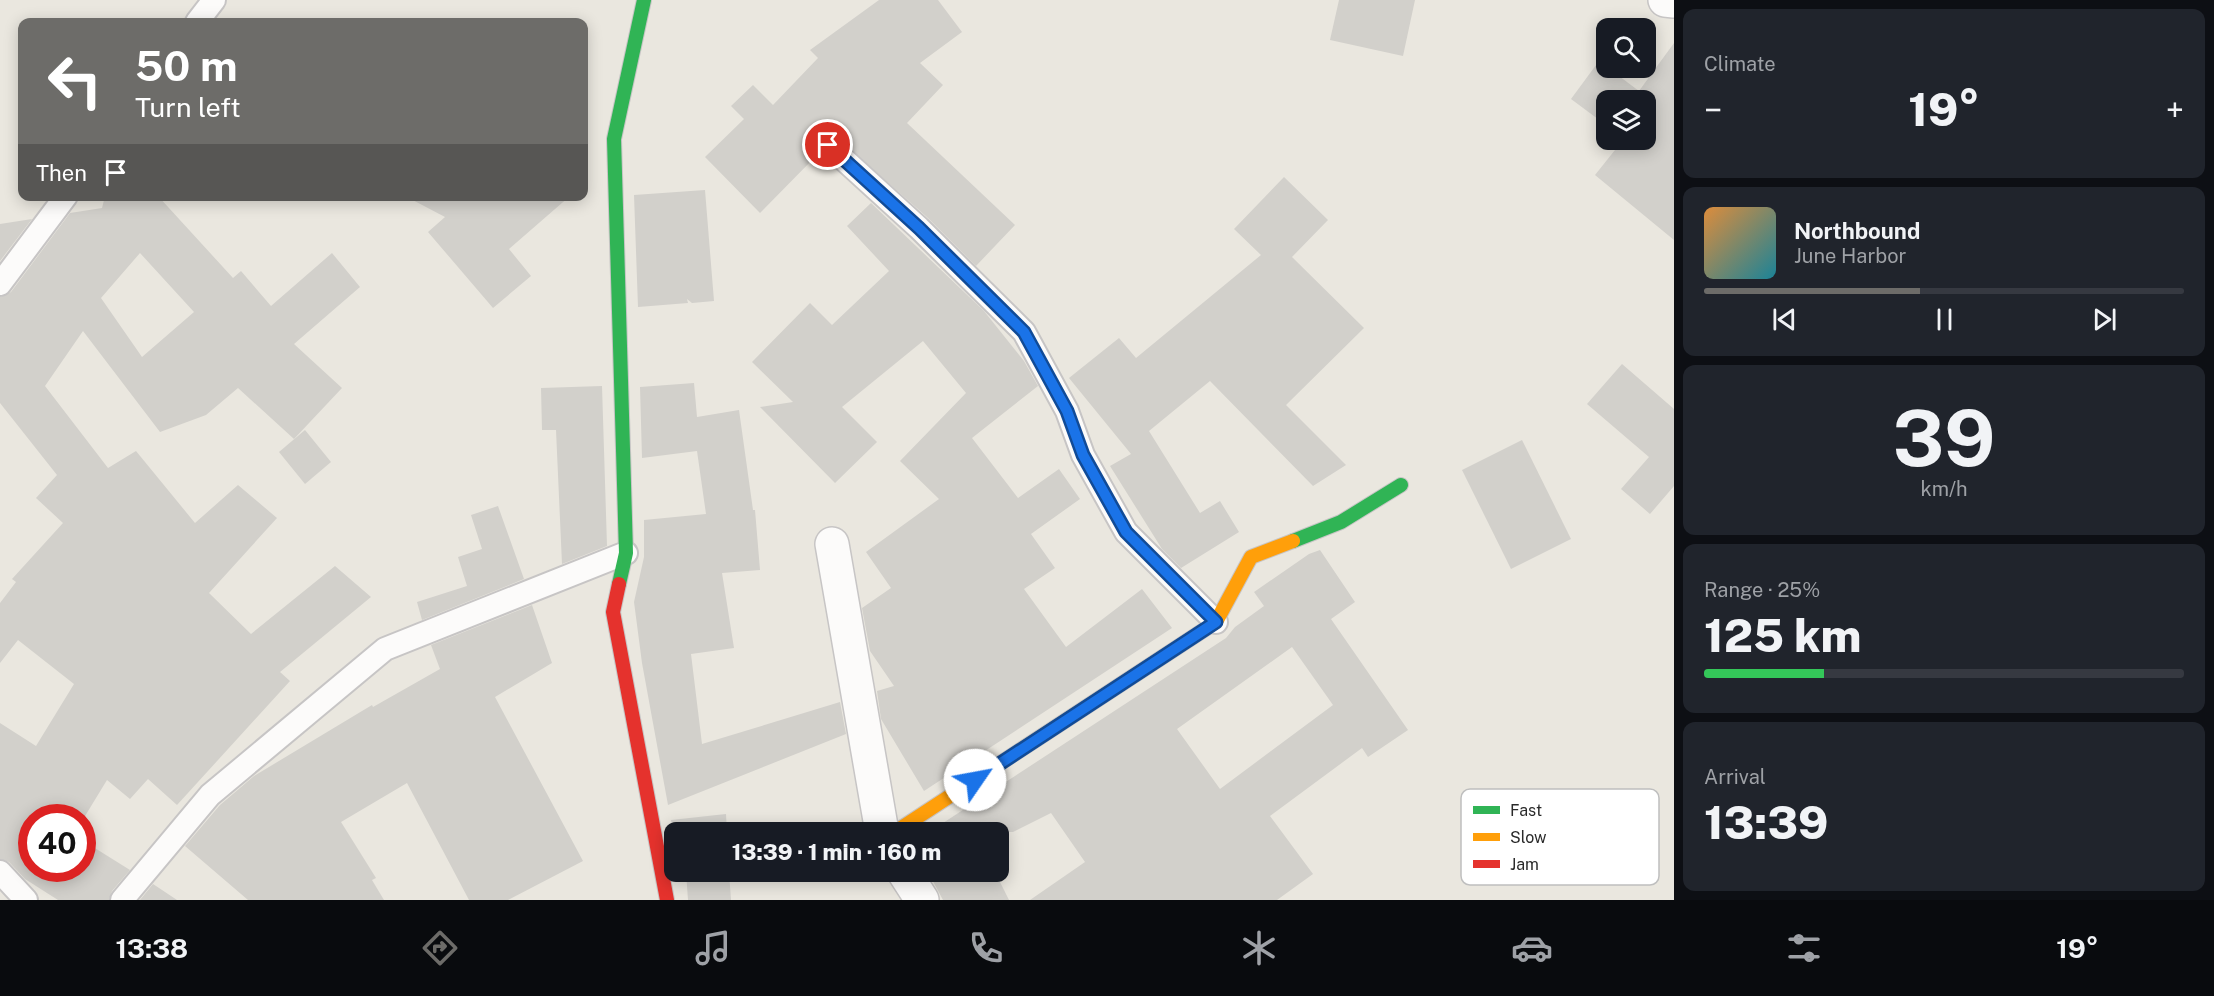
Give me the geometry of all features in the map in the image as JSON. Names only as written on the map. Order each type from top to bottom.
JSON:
[{"type":"street","points":[[644,0],[614,139],[626,553],[613,612],[667,900]]},
{"type":"street","points":[[1665,0],[1674,1]]},
{"type":"street","points":[[910,822],[1216,622],[1251,557],[1341,522],[1401,485]]},
{"type":"street","points":[[832,544],[880,822]]},
{"type":"street","points":[[910,882],[922,900]]},
{"type":"lane","points":[[200,18],[214,0]]},
{"type":"lane","points":[[828,145],[919,228],[1024,332],[1067,411],[1083,455],[1126,532],[1216,622]]},
{"type":"lane","points":[[0,284],[62,201]]},
{"type":"lane","points":[[122,900],[210,795],[385,649],[626,553]]},
{"type":"lane","points":[[0,872],[26,900]]},
{"type":"building","points":[[879,0],[938,0],[962,32],[920,63],[943,85],[907,123],[1015,225],[976,266],[928,218],[831,132],[824,132],[818,136],[815,143],[818,154],[760,213],[705,157],[744,119],[731,106],[753,85],[773,105],[818,58],[810,50]]},
{"type":"building","points":[[1339,0],[1415,0],[1403,56],[1330,40]]},
{"type":"building","points":[[1674,43],[1674,240],[1595,175],[1615,150],[1656,150],[1656,90],[1640,90],[1648,78],[1656,78],[1656,68]]},
{"type":"building","points":[[1596,65],[1596,78],[1622,78],[1638,90],[1596,90],[1596,118],[1571,99]]},
{"type":"building","points":[[1284,177],[1328,220],[1292,257],[1364,328],[1286,405],[1346,465],[1313,486],[1210,381],[1149,431],[1200,513],[1220,501],[1239,532],[1181,568],[1162,549],[1110,466],[1131,454],[1069,378],[1119,338],[1136,358],[1261,255],[1234,229]]},
{"type":"building","points":[[705,190],[714,301],[692,303],[687,299],[688,303],[638,307],[634,195]]},
{"type":"building","points":[[104,201],[163,201],[233,278],[241,271],[271,306],[332,253],[360,287],[294,344],[342,388],[294,439],[238,388],[206,415],[160,432],[83,331],[45,386],[108,468],[136,451],[195,523],[238,485],[277,518],[209,593],[251,634],[335,566],[371,597],[280,672],[290,681],[177,805],[148,779],[130,799],[107,780],[92,804],[18,804],[18,872],[9,862],[0,859],[0,723],[36,746],[74,684],[18,640],[0,663],[0,603],[16,582],[12,579],[63,523],[36,498],[57,475],[0,403],[0,297],[11,292],[70,213],[102,208]],"holes":[[[140,253],[194,312],[142,357],[101,298]]]},
{"type":"building","points":[[415,201],[564,201],[509,249],[531,276],[493,308],[428,232],[445,217]]},
{"type":"building","points":[[871,203],[984,311],[1024,361],[1038,386],[972,438],[1018,498],[1059,469],[1080,499],[1031,534],[1055,568],[1024,589],[1066,647],[1142,589],[1172,628],[924,791],[881,719],[877,691],[894,686],[870,651],[862,608],[891,588],[866,552],[939,499],[900,461],[966,393],[923,341],[842,407],[877,442],[835,483],[760,407],[793,402],[752,362],[810,303],[832,325],[889,271],[847,226]]},
{"type":"building","points":[[32,219],[0,261],[0,224]]},
{"type":"building","points":[[1622,364],[1674,409],[1674,486],[1650,514],[1621,489],[1649,457],[1587,404]]},
{"type":"building","points":[[694,383],[697,417],[739,410],[753,510],[755,510],[760,570],[722,573],[734,648],[691,654],[702,744],[840,702],[846,734],[668,805],[642,663],[634,602],[644,557],[644,520],[706,514],[697,451],[642,458],[640,387]]},
{"type":"building","points":[[602,386],[607,546],[562,564],[556,430],[542,430],[541,388]]},
{"type":"building","points":[[305,430],[331,462],[305,484],[279,452]]},
{"type":"building","points":[[1522,440],[1571,539],[1511,569],[1462,470]]},
{"type":"building","points":[[498,506],[524,579],[422,620],[417,602],[467,586],[458,557],[482,549],[471,515]]},
{"type":"building","points":[[1320,550],[1355,602],[1331,619],[1408,730],[1368,757],[1362,748],[1270,816],[1313,874],[1277,900],[1030,900],[1085,862],[1051,813],[1013,832],[1009,832],[1009,822],[945,822],[1226,638],[1235,627],[1264,606],[1254,592],[1309,554]],"holes":[[[1292,647],[1333,705],[1220,789],[1177,729]]]},
{"type":"building","points":[[532,605],[552,663],[495,697],[583,861],[508,900],[469,900],[407,783],[341,822],[376,878],[372,880],[384,900],[248,900],[185,846],[220,805],[254,776],[372,705],[373,707],[440,669],[431,645]]},
{"type":"building","points":[[726,814],[726,822],[671,822],[671,820]]},
{"type":"building","points":[[96,849],[130,870],[112,891],[109,900],[58,900],[30,882],[96,882]]},
{"type":"building","points":[[687,882],[730,882],[731,900],[688,900]]},
{"type":"building","points":[[933,882],[1000,882],[1009,900],[943,900]]},
{"type":"building","points":[[153,884],[177,900],[140,900]]},
{"type":"traffic: fast","points":[[619,584],[626,553],[614,139],[644,0]]},
{"type":"traffic: fast","points":[[1293,541],[1341,522],[1401,485]]},
{"type":"traffic: slow","points":[[910,822],[1216,622],[1251,557],[1293,541]]},
{"type":"traffic: jam","points":[[619,584],[613,612],[667,900]]},
{"type":"route","points":[[828,145],[919,228],[1024,332],[1067,411],[1083,455],[1126,532],[1216,622],[975,780]]}]
